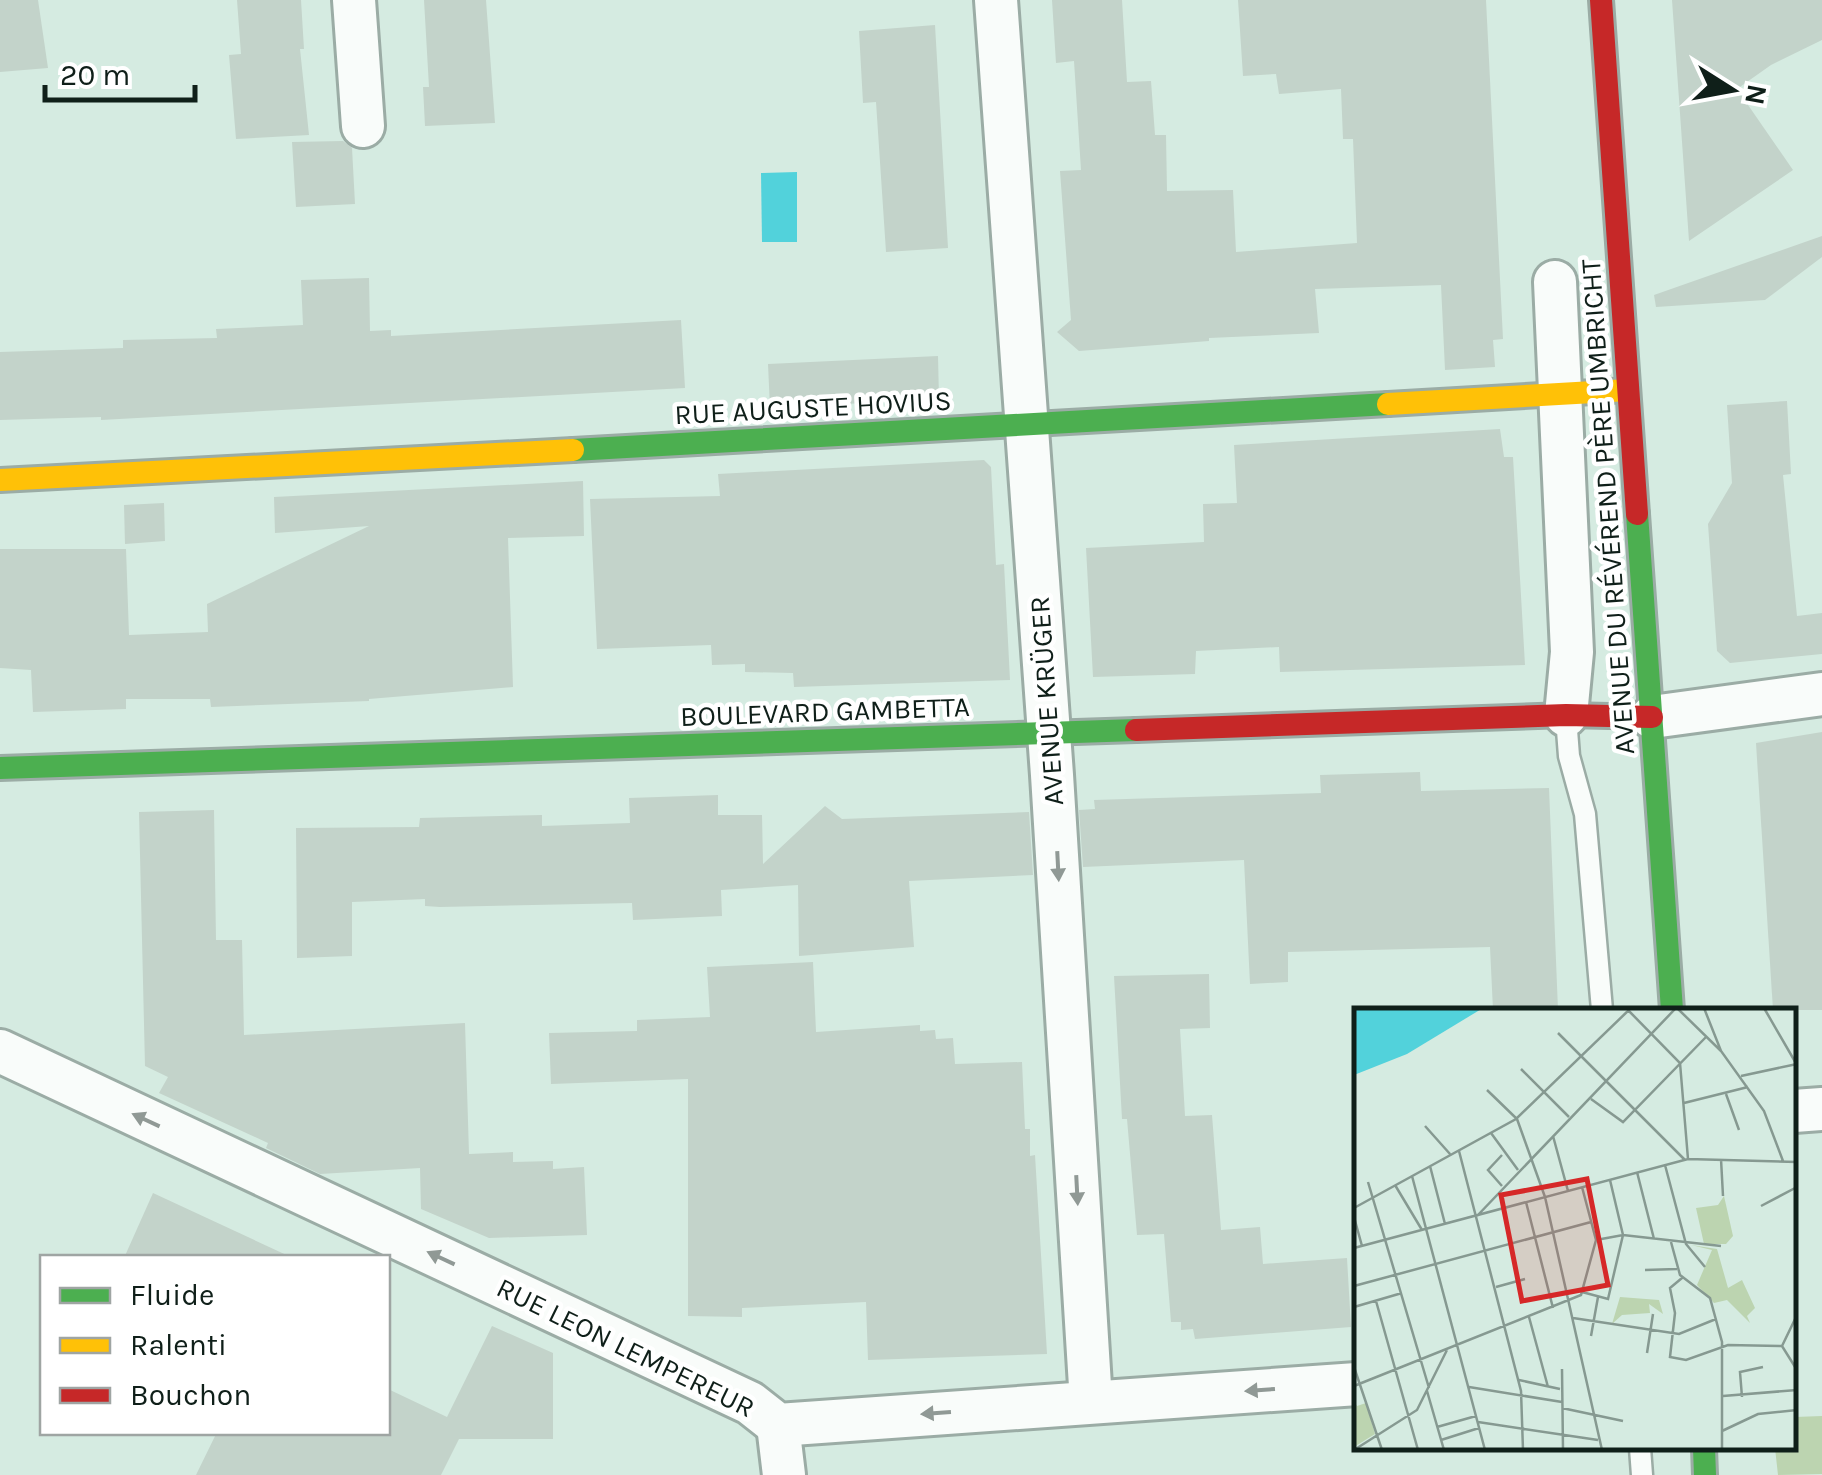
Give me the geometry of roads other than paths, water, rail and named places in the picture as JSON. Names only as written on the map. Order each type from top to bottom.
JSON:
[{"type":"main road","name":"AVENUE DU RÉVÉREND PÈRE UMBRICHT","points":[[1600,0],[1672,1008]]},
{"type":"main road","name":"RUE AUGUSTE HOVIUS","points":[[0,480],[1628,390]]},
{"type":"main road","name":"BOULEVARD GAMBETTA","points":[[0,768],[1566,715],[1652,717]]},
{"type":"main road","points":[[1704,1450],[1706,1475]]},
{"type":"street","points":[[354,0],[362,126]]},
{"type":"street","name":"AVENUE KRÜGER","points":[[996,0],[1049,734],[1091,1402]]},
{"type":"street","points":[[1555,282],[1572,652],[1566,715]]},
{"type":"street","points":[[1652,717],[1822,694]]},
{"type":"street","name":"RUE LEON LEMPEREUR","points":[[0,1051],[750,1403],[778,1425],[1354,1384]]},
{"type":"street","points":[[1797,1110],[1822,1109]]},
{"type":"street","points":[[778,1425],[784,1475]]},
{"type":"lane","points":[[1566,715],[1569,756],[1584,814],[1602,1008]]},
{"type":"lane","points":[[1640,1450],[1642,1475]]},
{"type":"water","points":[[797,172],[797,242],[762,242],[761,173]]}]
